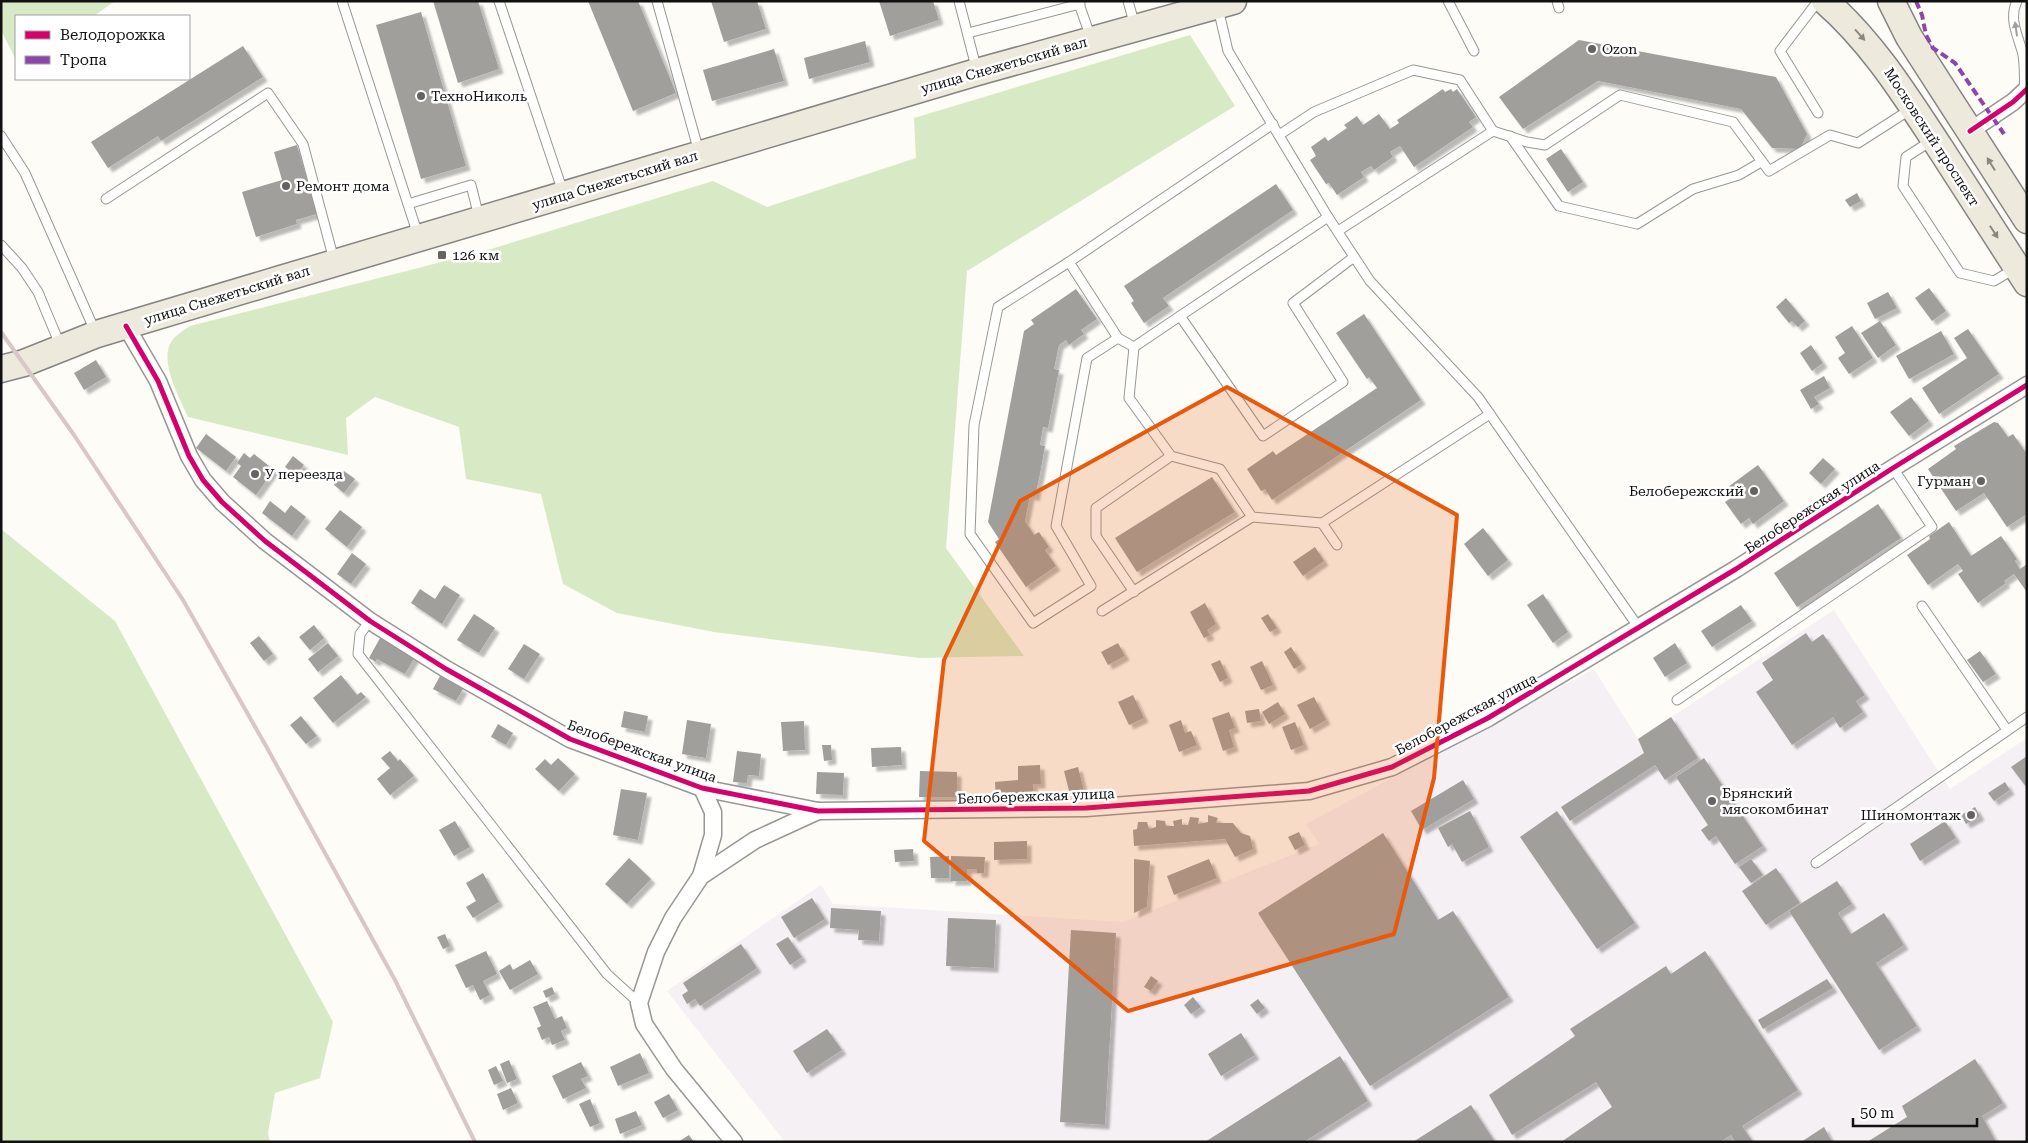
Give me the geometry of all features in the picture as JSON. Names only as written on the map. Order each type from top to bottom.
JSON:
[{"type":"main road","name":"Московский проспект","points":[[1825,1],[1845,19],[1874,51],[1913,107],[2022,275]]},
{"type":"main road","points":[[1891,1],[1910,37],[2027,220]]},
{"type":"main road","name":"улица Снежетьский вал","points":[[1,369],[62,349],[97,334],[977,72],[1226,3]]},
{"type":"street","points":[[1970,131],[2013,102],[2026,90]]},
{"type":"street","name":"Белобережская улица","points":[[126,326],[158,381],[189,456],[203,480],[222,502],[265,541],[370,621],[446,669],[570,739],[702,788],[818,811],[1086,808],[1309,791],[1392,767],[1488,718],[1638,628],[1736,569],[2027,385]]},
{"type":"street","points":[[701,876],[713,835],[713,812],[702,788]]},
{"type":"street","name":"Белобережская улица","points":[[639,1003],[656,952],[673,918],[701,876],[756,840],[818,811]]},
{"type":"street","points":[[639,1003],[644,1024],[674,1069],[734,1142]]},
{"type":"lane","points":[[342,1],[419,238]]},
{"type":"lane","points":[[499,1],[564,195]]},
{"type":"lane","points":[[658,1],[700,154]]},
{"type":"lane","points":[[958,1],[977,72]]},
{"type":"lane","points":[[1128,1],[1136,28]]},
{"type":"lane","points":[[1448,1],[1474,51]]},
{"type":"lane","points":[[1818,1],[1780,51],[1818,113]]},
{"type":"lane","points":[[2017,1],[2014,8],[2015,33],[2023,56],[2026,90]]},
{"type":"lane","points":[[968,34],[1079,2],[1092,40]]},
{"type":"lane","points":[[1226,3],[1228,51],[1354,257],[1370,281],[1478,397],[1638,628]]},
{"type":"lane","points":[[1279,134],[1314,112],[1413,70],[1460,80],[1493,131],[1510,136],[1546,145],[1620,95],[1733,122],[1767,170],[1772,171],[1830,135],[1858,143],[1913,107]]},
{"type":"lane","points":[[106,199],[268,93],[303,144],[335,263]]},
{"type":"lane","points":[[1118,338],[1087,358],[1056,526],[1091,586],[1034,623],[970,534],[974,425],[998,307],[1069,262],[1272,124]]},
{"type":"lane","points":[[1338,231],[1493,131]]},
{"type":"lane","points":[[1,136],[24,173],[97,334]]},
{"type":"lane","points":[[1510,136],[1559,206],[1637,224],[1693,189],[1739,175],[1761,162]]},
{"type":"lane","points":[[1934,139],[1906,157],[1903,186],[1908,194],[1960,273],[1994,281],[2022,275]]},
{"type":"lane","points":[[408,204],[471,185],[480,220]]},
{"type":"lane","points":[[1134,347],[1328,217]]},
{"type":"lane","points":[[1,245],[22,268],[38,292],[62,349]]},
{"type":"lane","points":[[1180,316],[1263,436],[1343,382],[1293,303],[1354,257]]},
{"type":"lane","points":[[1069,262],[1118,338],[1134,347]]},
{"type":"lane","points":[[1134,347],[1129,398],[1171,456],[1220,468],[1252,517]]},
{"type":"lane","points":[[1102,611],[1252,517],[1322,523],[1490,414]]},
{"type":"lane","points":[[1134,592],[1096,536],[1096,508],[1171,456]]},
{"type":"lane","points":[[1677,700],[1932,527],[1893,468]]},
{"type":"lane","points":[[1322,523],[1337,545]]},
{"type":"lane","points":[[1922,606],[2007,730]]},
{"type":"lane","points":[[370,621],[360,634],[358,654],[608,974],[639,1003]]},
{"type":"lane","points":[[1816,863],[2026,718]]},
{"type":"highlighted area","points":[[1227,387],[1457,515],[1434,778],[1394,934],[1128,1011],[924,841],[944,660],[1020,501]]},
{"type":"shaded area","points":[[1834,610],[1950,789],[2027,738],[2027,1142],[785,1142],[667,991],[821,885],[833,904],[1123,922],[1319,844],[1306,824],[1594,669],[1638,739]]},
{"type":"green space","points":[[1,1],[115,1],[95,15],[15,15],[15,58],[1,30]]},
{"type":"green space","points":[[1190,35],[1235,106],[967,271],[946,548],[1024,656],[919,658],[714,632],[617,613],[563,584],[541,494],[466,479],[459,427],[375,397],[346,418],[348,455],[188,417],[171,378],[167,356],[169,346],[174,338],[190,326],[481,252],[713,181],[767,207],[916,158],[914,118]]},
{"type":"green space","points":[[1,529],[115,621],[333,1022],[320,1078],[275,1093],[268,1133],[270,1142],[1,1142]]},
{"type":"building","points":[[433,1],[478,1],[499,69],[458,83]]},
{"type":"building","points":[[588,1],[638,1],[676,93],[633,111]]},
{"type":"building","points":[[711,1],[757,1],[766,29],[724,42]]},
{"type":"building","points":[[879,1],[933,1],[939,20],[890,36]]},
{"type":"building","name":"ТехноНиколь","points":[[421,12],[466,166],[421,179],[376,25]]},
{"type":"building","points":[[1579,40],[1776,77],[1807,134],[1800,149],[1772,148],[1741,109],[1598,81],[1523,129],[1499,97]]},
{"type":"building","points":[[865,41],[870,62],[809,79],[804,58]]},
{"type":"building","points":[[243,46],[263,77],[161,141],[158,136],[108,168],[91,142]]},
{"type":"building","points":[[774,49],[784,81],[712,101],[703,70]]},
{"type":"building","points":[[1443,89],[1445,92],[1451,89],[1453,92],[1457,89],[1476,117],[1469,122],[1473,127],[1414,167],[1400,146],[1390,152],[1393,157],[1374,170],[1371,166],[1361,172],[1364,177],[1337,195],[1329,183],[1326,184],[1310,160],[1316,156],[1311,147],[1325,137],[1328,141],[1347,128],[1344,125],[1357,116],[1363,125],[1379,114],[1390,129],[1399,123],[1397,120]]},
{"type":"building","name":"Ремонт дома","points":[[297,145],[317,214],[296,220],[297,224],[256,237],[242,192],[282,180],[274,152]]},
{"type":"building","points":[[1561,149],[1583,182],[1568,192],[1546,159]]},
{"type":"building","points":[[1276,184],[1293,210],[1163,298],[1169,306],[1144,323],[1131,303],[1134,301],[1124,286]]},
{"type":"building","points":[[1857,193],[1861,201],[1850,207],[1845,200]]},
{"type":"building","points":[[1929,288],[1946,311],[1932,321],[1915,298]]},
{"type":"building","points":[[1076,289],[1097,319],[1081,330],[1084,334],[1069,345],[1066,340],[1059,345],[1054,369],[1059,370],[1048,428],[1043,427],[1040,445],[1045,446],[1040,474],[1035,497],[1030,495],[1025,521],[1034,535],[1039,532],[1049,547],[1045,550],[1056,566],[1026,587],[995,542],[999,539],[988,522],[1024,331],[1034,324],[1031,320]]},
{"type":"building","points":[[1888,292],[1897,308],[1875,319],[1867,303]]},
{"type":"building","points":[[1786,298],[1805,321],[1798,327],[1792,321],[1789,323],[1776,307]]},
{"type":"building","points":[[1364,314],[1421,400],[1272,500],[1265,489],[1261,491],[1247,469],[1273,451],[1276,455],[1377,388],[1369,377],[1367,379],[1336,333]]},
{"type":"building","points":[[1880,321],[1896,345],[1878,358],[1861,333]]},
{"type":"building","points":[[1852,326],[1873,358],[1849,374],[1838,358],[1845,353],[1835,337]]},
{"type":"building","points":[[1968,329],[1999,374],[1939,414],[1922,388],[1967,358],[1954,338]]},
{"type":"building","points":[[1941,331],[1954,354],[1909,379],[1896,356]]},
{"type":"building","points":[[1811,345],[1823,363],[1812,371],[1800,353]]},
{"type":"building","points":[[96,360],[106,377],[84,390],[74,373]]},
{"type":"building","points":[[1824,376],[1830,388],[1814,397],[1819,404],[1811,409],[1800,390]]},
{"type":"building","points":[[1911,397],[1929,421],[1909,436],[1890,412]]},
{"type":"building","name":"Гурман","points":[[1994,422],[1998,423],[2008,437],[2013,434],[2027,454],[2027,514],[2007,527],[1984,493],[1956,511],[1928,469],[1956,449],[1954,446]]},
{"type":"building","points":[[206,434],[236,457],[226,471],[196,448]]},
{"type":"building","points":[[244,453],[250,458],[254,454],[274,470],[256,495],[233,477],[241,466],[237,463]]},
{"type":"building","points":[[293,456],[304,465],[296,475],[285,467]]},
{"type":"building","points":[[1823,458],[1835,469],[1821,484],[1809,473]]},
{"type":"building","name":"Белобережский","points":[[1758,465],[1784,501],[1753,524],[1749,518],[1741,524],[1725,502],[1734,496],[1728,487]]},
{"type":"building","points":[[344,471],[355,479],[344,493],[334,485]]},
{"type":"building","points":[[1212,477],[1235,512],[1137,572],[1115,538]]},
{"type":"building","points":[[270,501],[285,513],[291,505],[306,517],[292,536],[262,513]]},
{"type":"building","points":[[1878,504],[1901,538],[1797,607],[1774,573]]},
{"type":"building","points":[[340,510],[362,527],[347,547],[325,529]]},
{"type":"building","points":[[1949,522],[1971,556],[2001,536],[2017,559],[2015,561],[2020,569],[2027,564],[2027,592],[2014,574],[2004,581],[2006,583],[1978,603],[1958,574],[1963,571],[1958,564],[1928,585],[1907,555],[1930,539],[1929,536]]},
{"type":"building","points":[[1483,528],[1508,560],[1488,576],[1464,544]]},
{"type":"building","points":[[1315,547],[1324,561],[1303,576],[1293,562]]},
{"type":"building","points":[[352,553],[366,564],[351,584],[337,574]]},
{"type":"building","points":[[444,585],[460,595],[442,624],[411,603],[420,589],[435,599]]},
{"type":"building","points":[[1543,594],[1568,632],[1553,643],[1527,605]]},
{"type":"building","points":[[1205,603],[1216,624],[1207,630],[1210,635],[1204,638],[1190,612]]},
{"type":"building","points":[[1741,605],[1752,621],[1712,647],[1701,631]]},
{"type":"building","points":[[474,614],[495,628],[479,653],[457,640]]},
{"type":"building","points":[[1268,614],[1277,628],[1270,632],[1261,618]]},
{"type":"building","points":[[314,625],[324,638],[310,650],[299,637]]},
{"type":"building","points":[[1806,633],[1812,642],[1823,634],[1865,695],[1856,701],[1863,712],[1840,728],[1833,717],[1792,745],[1756,692],[1773,680],[1762,663]]},
{"type":"building","points":[[259,636],[273,654],[264,661],[250,643]]},
{"type":"building","points":[[380,638],[415,657],[405,674],[377,659],[376,662],[369,658]]},
{"type":"building","points":[[328,643],[338,656],[318,672],[308,659]]},
{"type":"building","points":[[1118,643],[1125,656],[1108,665],[1101,652]]},
{"type":"building","points":[[1675,643],[1687,663],[1665,677],[1653,658]]},
{"type":"building","points":[[524,644],[540,654],[524,679],[508,669]]},
{"type":"building","points":[[1291,647],[1302,664],[1294,669],[1284,652]]},
{"type":"building","points":[[1980,651],[1996,674],[1983,682],[1967,660]]},
{"type":"building","points":[[1220,660],[1228,678],[1220,682],[1211,664]]},
{"type":"building","points":[[1262,661],[1273,685],[1261,690],[1250,667]]},
{"type":"building","points":[[341,675],[357,695],[361,692],[366,697],[333,723],[313,698]]},
{"type":"building","points":[[440,676],[463,689],[456,701],[433,689]]},
{"type":"building","points":[[1133,695],[1144,718],[1129,725],[1118,702]]},
{"type":"building","points":[[1314,697],[1326,720],[1310,729],[1297,705]]},
{"type":"building","points":[[1278,702],[1285,714],[1269,724],[1262,712]]},
{"type":"building","points":[[1259,709],[1261,721],[1247,723],[1245,711]]},
{"type":"building","points":[[624,711],[648,716],[645,732],[621,727]]},
{"type":"building","points":[[1229,712],[1235,728],[1229,730],[1234,747],[1223,751],[1212,718]]},
{"type":"building","points":[[301,716],[317,736],[306,744],[290,725]]},
{"type":"building","points":[[1671,717],[1698,758],[1665,780],[1655,765],[1570,821],[1561,807],[1644,753],[1638,739]]},
{"type":"building","points":[[687,720],[711,724],[706,758],[682,754]]},
{"type":"building","points":[[1181,720],[1185,733],[1191,731],[1197,745],[1179,752],[1169,725]]},
{"type":"building","points":[[804,721],[805,750],[783,751],[781,722]]},
{"type":"building","points":[[1295,722],[1304,745],[1291,750],[1282,727]]},
{"type":"building","points":[[498,724],[513,733],[506,745],[491,737]]},
{"type":"building","points":[[822,745],[831,745],[832,760],[824,761]]},
{"type":"building","points":[[901,747],[902,765],[872,767],[871,748]]},
{"type":"building","points":[[390,751],[398,761],[400,759],[414,776],[390,795],[377,779],[390,768],[381,758]]},
{"type":"building","points":[[737,751],[761,754],[759,776],[748,775],[747,783],[733,782]]},
{"type":"building","points":[[2027,756],[2027,788],[2011,767]]},
{"type":"building","points":[[558,758],[575,774],[559,791],[535,769],[545,759],[551,765]]},
{"type":"building","name":"Брянский мясокомбинат","points":[[1704,758],[1763,846],[1735,864],[1716,836],[1709,841],[1701,830],[1708,825],[1676,777]]},
{"type":"building","points":[[1040,765],[1041,784],[1033,784],[1034,796],[996,799],[995,782],[1018,780],[1018,766]]},
{"type":"building","points":[[1078,767],[1084,791],[1070,795],[1064,771]]},
{"type":"building","points":[[920,771],[957,772],[957,797],[919,797]]},
{"type":"building","points":[[817,772],[844,773],[843,795],[816,794]]},
{"type":"building","points":[[1463,780],[1474,799],[1422,830],[1411,811]]},
{"type":"building","points":[[2005,782],[2010,790],[1994,801],[1988,793]]},
{"type":"building","points":[[621,789],[647,793],[638,840],[613,835]]},
{"type":"building","name":"Шиномонтаж","points":[[1975,807],[1980,816],[1966,824],[1961,815]]},
{"type":"building","points":[[1470,811],[1489,847],[1462,862],[1452,844],[1448,847],[1438,828]]},
{"type":"building","points":[[1557,811],[1635,923],[1597,949],[1520,837]]},
{"type":"building","points":[[1208,815],[1218,818],[1216,823],[1233,823],[1241,833],[1250,836],[1253,849],[1235,857],[1225,839],[1134,846],[1133,830],[1137,829],[1138,822],[1147,822],[1149,829],[1156,827],[1156,820],[1165,821],[1166,826],[1174,826],[1173,821],[1182,819],[1182,825],[1188,825],[1190,817],[1199,818],[1198,824],[1208,822]]},
{"type":"building","points":[[455,821],[470,847],[454,856],[439,830]]},
{"type":"building","points":[[1945,821],[1956,838],[1920,861],[1910,844]]},
{"type":"building","points":[[1299,832],[1305,845],[1295,850],[1288,837]]},
{"type":"building","points":[[1383,833],[1438,920],[1453,911],[1509,997],[1370,1086],[1258,913]]},
{"type":"building","points":[[1027,841],[1027,859],[994,860],[994,842]]},
{"type":"building","points":[[913,849],[914,861],[895,862],[894,850]]},
{"type":"building","points":[[949,856],[949,878],[931,878],[930,857]]},
{"type":"building","points":[[951,856],[985,857],[984,873],[977,873],[977,869],[967,869],[967,881],[951,881]]},
{"type":"building","points":[[629,858],[651,879],[627,904],[605,884]]},
{"type":"building","points":[[1134,859],[1150,861],[1147,907],[1134,913]]},
{"type":"building","points":[[1209,859],[1217,878],[1174,895],[1167,876]]},
{"type":"building","points":[[1751,859],[1763,875],[1751,883],[1739,867]]},
{"type":"building","points":[[1776,868],[1800,903],[1766,925],[1742,891]]},
{"type":"building","points":[[483,873],[499,902],[473,918],[466,907],[476,901],[466,883]]},
{"type":"building","points":[[1837,881],[1852,904],[1838,913],[1851,934],[1884,913],[1904,945],[1876,963],[1917,1026],[1879,1050],[1789,911]]},
{"type":"building","points":[[812,898],[825,919],[794,938],[781,917]]},
{"type":"building","points":[[831,908],[881,911],[879,941],[858,940],[859,930],[830,928]]},
{"type":"building","points":[[948,918],[996,920],[994,968],[946,966]]},
{"type":"building","points":[[1071,930],[1116,933],[1105,1125],[1060,1122]]},
{"type":"building","points":[[445,934],[450,946],[443,949],[437,937]]},
{"type":"building","points":[[788,937],[802,957],[790,965],[776,944]]},
{"type":"building","points":[[741,944],[757,968],[700,1006],[695,999],[687,1004],[682,995],[688,991],[683,983]]},
{"type":"building","points":[[486,951],[497,974],[483,981],[490,995],[480,1000],[473,985],[466,988],[455,965]]},
{"type":"building","points":[[1705,951],[1798,1090],[1742,1126],[1753,1142],[1735,1142],[1731,1135],[1720,1142],[1561,1142],[1612,1107],[1596,1082],[1512,1135],[1489,1095],[1575,1036],[1570,1029],[1666,966],[1671,974]]},
{"type":"building","points":[[530,960],[538,974],[510,990],[499,971],[510,964],[513,970]]},
{"type":"building","points":[[1151,976],[1158,981],[1151,991],[1144,987]]},
{"type":"building","points":[[1827,979],[1833,988],[1763,1029],[1758,1020]]},
{"type":"building","points":[[552,987],[555,994],[546,998],[543,991]]},
{"type":"building","points":[[1193,997],[1201,1007],[1191,1014],[1184,1005]]},
{"type":"building","points":[[1258,999],[1265,1008],[1257,1014],[1250,1005]]},
{"type":"building","points":[[547,1001],[555,1019],[562,1016],[567,1028],[561,1031],[565,1040],[552,1045],[549,1037],[542,1040],[537,1028],[541,1026],[533,1007]]},
{"type":"building","points":[[827,1029],[842,1050],[807,1073],[793,1051]]},
{"type":"building","points":[[1241,1033],[1255,1055],[1221,1076],[1208,1054]]},
{"type":"building","points":[[640,1053],[649,1073],[618,1086],[610,1067]]},
{"type":"building","points":[[1340,1056],[1368,1101],[1304,1142],[1205,1142]]},
{"type":"building","points":[[1975,1059],[2003,1103],[1982,1116],[1996,1142],[1867,1142],[1907,1117],[1902,1106]]},
{"type":"building","points":[[509,1060],[517,1079],[507,1083],[500,1064]]},
{"type":"building","points":[[581,1062],[588,1076],[581,1079],[586,1088],[563,1099],[552,1076]]},
{"type":"building","points":[[496,1066],[503,1081],[494,1085],[488,1070]]},
{"type":"building","points":[[511,1088],[518,1103],[503,1110],[497,1094]]},
{"type":"building","points":[[669,1094],[678,1110],[663,1118],[654,1102]]},
{"type":"building","points":[[590,1099],[600,1123],[590,1127],[579,1104]]},
{"type":"building","points":[[1471,1105],[1495,1142],[1413,1142]]},
{"type":"building","points":[[636,1111],[642,1125],[620,1134],[615,1119]]},
{"type":"building","points":[[1824,1127],[1832,1142],[1801,1142]]},
{"type":"building","points":[[689,1135],[694,1142],[678,1142]]},
{"type":"railway","points":[[1,332],[74,435],[183,600],[395,980],[475,1142]]},
{"type":"marked path","points":[[1916,1],[1922,15],[1926,35],[1933,48],[1955,63],[2004,134]]},
{"type":"cycle path","points":[[1970,131],[2013,102],[2027,89]]},
{"type":"cycle path","points":[[126,326],[158,381],[189,456],[203,480],[222,502],[265,541],[370,621],[446,669],[570,739],[702,788],[818,811],[1086,808],[1309,791],[1392,767],[1488,718],[1736,569],[2027,385]]},
{"type":"place","name":"Ozon","points":[[1592,49]]},
{"type":"place","name":"ТехноНиколь","points":[[421,96]]},
{"type":"place","name":"Ремонт дома","points":[[286,186]]},
{"type":"place","name":"126 км","points":[[442,255]]},
{"type":"place","name":"У переезда","points":[[255,474]]},
{"type":"place","name":"Гурман","points":[[1981,481]]},
{"type":"place","name":"Белобережский","points":[[1754,491]]},
{"type":"place","name":"Брянский мясокомбинат","points":[[1712,801]]},
{"type":"place","name":"Шиномонтаж","points":[[1971,815]]}]
